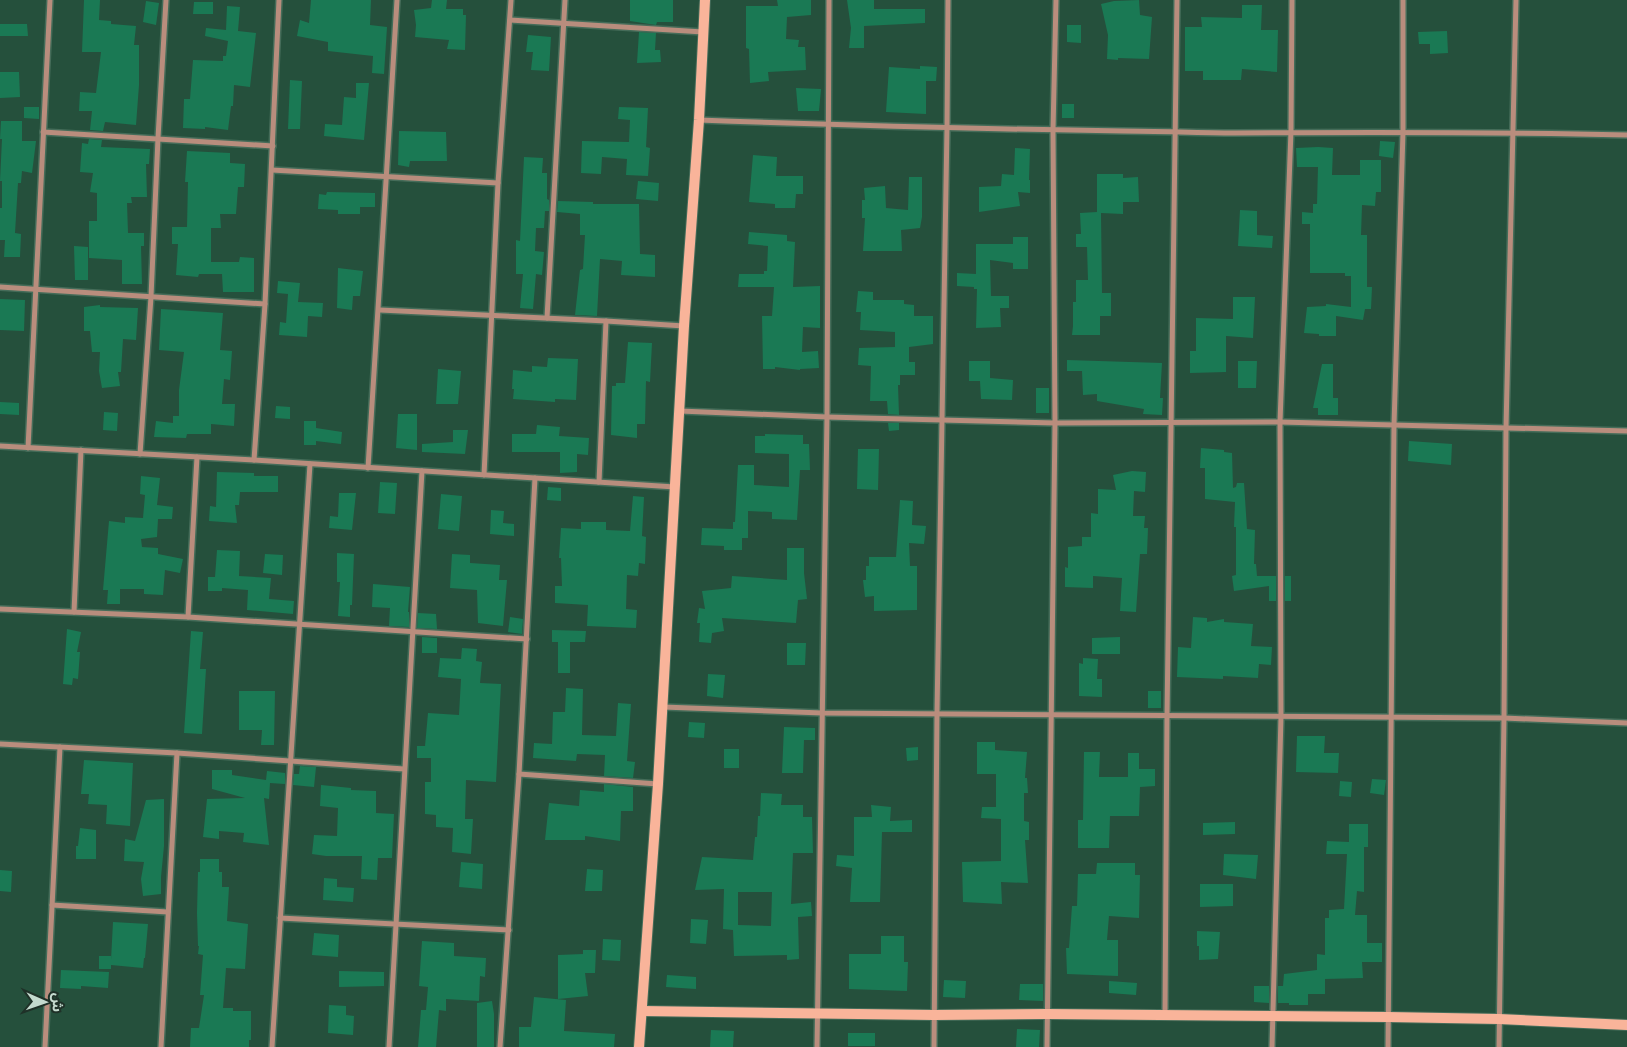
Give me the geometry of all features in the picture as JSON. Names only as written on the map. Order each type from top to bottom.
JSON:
[{"type":"street","points":[[28,448],[50,0]]},
{"type":"street","points":[[140,454],[151,297],[166,0]]},
{"type":"street","points":[[254,460],[272,170],[279,0]]},
{"type":"street","points":[[368,468],[380,310],[397,0]]},
{"type":"street","points":[[484,475],[498,184],[511,0]]},
{"type":"street","points":[[547,318],[565,0]]},
{"type":"street","points":[[639,1047],[658,784],[705,0]]},
{"type":"street","points":[[817,1047],[828,417],[829,0]]},
{"type":"street","points":[[934,1047],[948,0]]},
{"type":"street","points":[[1047,1047],[1055,422],[1053,130],[1056,0]]},
{"type":"street","points":[[1165,1015],[1167,716],[1177,0]]},
{"type":"street","points":[[1272,1047],[1281,717],[1280,422],[1291,132],[1292,0]]},
{"type":"street","points":[[1388,1047],[1394,425],[1403,132],[1403,0]]},
{"type":"street","points":[[1499,1047],[1506,428],[1516,0]]},
{"type":"street","points":[[510,20],[703,32]]},
{"type":"street","points":[[699,120],[947,128],[1234,133],[1403,132],[1627,135]]},
{"type":"street","points":[[43,132],[273,146]]},
{"type":"street","points":[[272,170],[498,184]]},
{"type":"street","points":[[0,286],[264,304]]},
{"type":"street","points":[[380,310],[684,326]]},
{"type":"street","points":[[598,482],[606,321]]},
{"type":"street","points":[[680,411],[828,417],[1055,422],[1280,422],[1627,431]]},
{"type":"street","points":[[0,446],[197,456],[676,487]]},
{"type":"street","points":[[74,612],[81,450]]},
{"type":"street","points":[[188,617],[197,456]]},
{"type":"street","points":[[272,1047],[310,464]]},
{"type":"street","points":[[389,1047],[422,472]]},
{"type":"street","points":[[500,1047],[519,774],[535,478]]},
{"type":"street","points":[[0,609],[188,617],[527,639]]},
{"type":"street","points":[[662,707],[822,713],[937,712],[1167,716],[1504,718],[1627,723]]},
{"type":"street","points":[[0,744],[292,760],[404,769]]},
{"type":"street","points":[[45,1047],[60,747]]},
{"type":"street","points":[[161,1047],[177,753]]},
{"type":"street","points":[[519,774],[658,784]]},
{"type":"street","points":[[52,905],[168,912]]},
{"type":"street","points":[[280,918],[509,930]]},
{"type":"street","points":[[642,1010],[817,1014],[1388,1017],[1627,1024]]},
{"type":"building","points":[[84,0],[100,0],[99,20],[111,21],[111,24],[136,26],[134,45],[139,45],[139,85],[136,125],[105,122],[103,131],[90,130],[92,111],[79,111],[80,92],[96,93],[101,52],[82,52]]},
{"type":"building","points":[[311,0],[371,0],[370,25],[387,27],[384,74],[372,73],[373,56],[328,51],[328,42],[297,36],[300,20],[309,23]]},
{"type":"building","points":[[432,0],[447,0],[446,9],[463,9],[463,15],[466,15],[465,50],[447,49],[449,40],[415,37],[414,10],[431,8]]},
{"type":"building","points":[[630,0],[673,0],[673,22],[657,22],[656,25],[630,21]]},
{"type":"building","points":[[777,0],[811,0],[811,15],[787,17],[786,39],[799,40],[798,47],[805,47],[806,70],[768,72],[769,81],[750,83],[749,49],[746,48],[746,6],[778,6]]},
{"type":"building","points":[[847,0],[874,0],[874,9],[925,9],[925,23],[864,26],[864,48],[849,48],[851,28]]},
{"type":"building","points":[[1139,0],[1140,15],[1152,17],[1149,59],[1107,59],[1108,35],[1101,4],[1114,1]]},
{"type":"building","points":[[146,1],[159,3],[156,25],[143,22]]},
{"type":"building","points":[[194,2],[213,2],[213,14],[193,14]]},
{"type":"building","points":[[1242,5],[1262,5],[1261,30],[1278,30],[1277,72],[1242,69],[1241,80],[1203,80],[1203,71],[1185,71],[1185,27],[1202,27],[1201,17],[1242,18]]},
{"type":"building","points":[[227,6],[240,7],[238,31],[256,33],[250,87],[234,85],[233,106],[231,106],[228,130],[205,127],[205,129],[183,128],[184,99],[190,99],[193,60],[223,61],[223,56],[226,56],[228,41],[205,36],[206,28],[226,30]]},
{"type":"building","points":[[0,24],[27,24],[28,36],[0,36]]},
{"type":"building","points":[[1067,25],[1081,25],[1081,43],[1067,42]]},
{"type":"building","points":[[1447,31],[1448,53],[1430,54],[1430,44],[1419,44],[1418,32]]},
{"type":"building","points":[[639,32],[656,33],[655,50],[660,50],[661,62],[637,63]]},
{"type":"building","points":[[528,35],[551,37],[549,71],[531,70],[533,52],[526,52]]},
{"type":"building","points":[[920,66],[937,67],[936,81],[926,81],[926,114],[886,112],[889,67],[920,69]]},
{"type":"building","points":[[0,72],[19,72],[20,97],[0,98]]},
{"type":"building","points":[[290,80],[302,81],[300,129],[288,129]]},
{"type":"building","points":[[356,83],[369,83],[364,140],[324,136],[325,124],[342,125],[344,97],[356,98]]},
{"type":"building","points":[[796,88],[821,89],[819,111],[798,111]]},
{"type":"building","points":[[1062,104],[1074,104],[1074,118],[1062,118]]},
{"type":"building","points":[[24,107],[39,107],[39,119],[24,118]]},
{"type":"building","points":[[619,107],[648,108],[646,147],[650,148],[648,176],[626,175],[627,159],[602,157],[601,174],[581,173],[582,141],[629,142],[630,120],[618,119]]},
{"type":"building","points":[[1,121],[22,121],[22,141],[36,141],[32,173],[22,171],[21,183],[18,183],[15,233],[21,234],[20,257],[4,257],[5,240],[0,240],[0,208],[2,208],[2,181],[0,181]]},
{"type":"building","points":[[399,131],[446,132],[447,161],[410,161],[409,167],[398,165]]},
{"type":"building","points":[[89,139],[102,140],[101,147],[150,149],[149,164],[146,164],[147,197],[131,197],[132,203],[127,203],[128,233],[144,233],[144,246],[141,246],[142,284],[122,284],[122,260],[89,258],[89,221],[97,221],[97,193],[90,192],[93,173],[80,172],[82,143],[88,144]]},
{"type":"building","points":[[1380,141],[1395,142],[1393,158],[1379,156]]},
{"type":"building","points":[[1015,148],[1030,149],[1030,193],[1018,192],[1020,206],[979,212],[979,187],[1001,186],[1002,174],[1014,175]]},
{"type":"building","points":[[1296,148],[1333,148],[1332,175],[1360,175],[1360,160],[1381,160],[1381,192],[1376,192],[1375,206],[1362,205],[1361,235],[1367,235],[1367,287],[1372,287],[1371,309],[1365,309],[1363,320],[1336,316],[1336,336],[1319,336],[1319,334],[1304,333],[1307,307],[1326,306],[1326,304],[1351,307],[1351,276],[1345,276],[1345,273],[1310,273],[1310,224],[1302,224],[1302,212],[1313,213],[1313,204],[1317,204],[1318,167],[1297,167]]},
{"type":"building","points":[[187,151],[230,153],[230,163],[245,164],[244,187],[238,187],[236,214],[220,214],[221,228],[211,228],[211,262],[239,262],[240,257],[254,258],[254,292],[223,292],[222,274],[199,274],[198,277],[176,275],[178,244],[172,244],[172,227],[187,227],[188,182],[185,182]]},
{"type":"building","points":[[753,155],[777,157],[776,176],[803,176],[803,194],[796,194],[795,208],[775,208],[775,204],[749,202]]},
{"type":"building","points":[[524,157],[543,158],[542,173],[547,173],[547,199],[549,200],[549,211],[545,211],[544,228],[536,228],[535,251],[544,252],[542,275],[536,274],[533,309],[520,308],[523,274],[516,274],[516,240],[520,241]]},
{"type":"building","points":[[1097,174],[1123,174],[1123,178],[1138,177],[1139,202],[1123,202],[1123,214],[1101,213],[1102,293],[1111,293],[1111,316],[1100,316],[1100,335],[1072,335],[1073,302],[1076,302],[1076,280],[1088,280],[1087,247],[1076,247],[1076,234],[1081,234],[1080,213],[1097,212]]},
{"type":"building","points":[[909,177],[922,177],[922,217],[920,228],[901,230],[902,251],[863,251],[865,218],[862,218],[862,200],[865,200],[864,188],[885,186],[886,208],[908,210]]},
{"type":"building","points":[[638,181],[659,183],[658,201],[636,199]]},
{"type":"building","points":[[327,192],[375,193],[375,207],[360,207],[360,214],[338,214],[338,210],[318,209],[319,194],[326,195]]},
{"type":"building","points":[[558,201],[593,202],[593,204],[639,204],[640,254],[655,255],[655,277],[621,275],[622,261],[600,259],[597,316],[575,315],[580,270],[583,269],[585,235],[580,235],[580,214],[557,212]]},
{"type":"building","points":[[1240,210],[1257,211],[1257,235],[1273,236],[1272,248],[1238,246]]},
{"type":"building","points":[[749,232],[787,235],[787,241],[795,242],[793,287],[820,286],[820,328],[803,327],[802,352],[818,351],[819,368],[800,370],[775,367],[775,369],[763,369],[762,316],[772,316],[774,287],[738,287],[739,274],[764,274],[764,271],[767,271],[768,246],[748,244]]},
{"type":"building","points":[[1013,237],[1028,237],[1028,269],[1013,269],[1013,263],[990,260],[991,296],[1009,296],[1009,308],[1000,308],[1001,327],[976,328],[977,289],[974,289],[974,287],[957,286],[957,273],[976,274],[976,244],[1013,244]]},
{"type":"building","points":[[74,246],[88,247],[88,280],[75,280]]},
{"type":"building","points":[[338,268],[363,271],[360,296],[353,296],[352,310],[337,308]]},
{"type":"building","points":[[278,281],[300,283],[298,302],[323,303],[322,317],[308,316],[307,337],[279,335],[280,322],[286,323],[288,294],[277,293]]},
{"type":"building","points":[[858,291],[873,292],[873,300],[904,300],[904,304],[914,305],[914,316],[933,316],[933,344],[909,347],[909,362],[915,362],[915,375],[900,375],[900,385],[898,385],[899,415],[888,414],[887,401],[870,401],[871,366],[858,365],[859,348],[895,347],[895,332],[860,330],[861,312],[856,312]]},
{"type":"building","points":[[1233,297],[1255,297],[1253,338],[1226,336],[1226,372],[1190,373],[1190,351],[1196,351],[1196,318],[1233,319]]},
{"type":"building","points":[[0,299],[25,300],[24,331],[0,330]]},
{"type":"building","points":[[100,305],[100,307],[138,308],[136,340],[123,339],[121,372],[118,372],[120,386],[102,388],[99,371],[100,352],[92,352],[90,331],[84,331],[84,307]]},
{"type":"building","points":[[161,309],[223,313],[220,350],[232,351],[230,380],[224,379],[222,404],[235,404],[234,426],[211,424],[211,434],[187,434],[186,438],[154,437],[156,421],[173,423],[173,416],[179,416],[179,390],[184,352],[159,350]]},
{"type":"building","points":[[628,342],[652,343],[650,382],[646,381],[645,424],[637,424],[637,438],[611,435],[612,386],[616,386],[616,383],[625,383]]},
{"type":"building","points":[[548,358],[578,359],[576,400],[555,399],[555,402],[513,399],[513,370],[532,372],[532,366],[547,367]]},
{"type":"building","points":[[1067,360],[1162,363],[1160,398],[1163,398],[1162,415],[1143,414],[1144,409],[1097,401],[1097,394],[1083,395],[1082,371],[1067,371]]},
{"type":"building","points":[[969,361],[990,361],[990,378],[1013,380],[1012,400],[981,399],[980,381],[969,381]]},
{"type":"building","points":[[1238,361],[1257,361],[1256,388],[1238,388]]},
{"type":"building","points":[[1322,364],[1333,364],[1333,398],[1338,398],[1338,415],[1318,415],[1318,408],[1313,408]]},
{"type":"building","points":[[438,369],[461,371],[458,404],[436,404]]},
{"type":"building","points":[[1036,388],[1049,388],[1049,413],[1036,413]]},
{"type":"building","points":[[0,402],[19,403],[19,415],[0,414]]},
{"type":"building","points":[[276,406],[290,407],[290,419],[275,418]]},
{"type":"building","points":[[104,412],[118,413],[117,431],[103,430]]},
{"type":"building","points":[[398,414],[417,414],[417,450],[396,448]]},
{"type":"building","points":[[304,421],[316,421],[316,428],[342,432],[341,444],[316,441],[316,445],[304,445]]},
{"type":"building","points":[[888,423],[899,423],[899,430],[889,431]]},
{"type":"building","points":[[537,425],[560,427],[559,436],[589,438],[588,455],[577,454],[577,472],[560,473],[560,452],[512,452],[512,434],[536,434]]},
{"type":"building","points":[[453,430],[468,430],[465,454],[422,452],[422,444],[453,442]]},
{"type":"building","points":[[765,434],[803,435],[803,444],[809,444],[810,470],[800,470],[797,520],[772,519],[772,512],[748,511],[748,538],[742,538],[742,550],[724,550],[724,546],[701,545],[702,528],[733,529],[738,465],[754,465],[754,485],[789,487],[789,454],[755,453],[755,436],[765,436]]},
{"type":"building","points":[[1409,441],[1452,444],[1451,465],[1408,461]]},
{"type":"building","points":[[1201,448],[1224,450],[1224,452],[1232,453],[1233,488],[1236,487],[1237,483],[1244,483],[1247,529],[1255,530],[1254,564],[1256,564],[1257,576],[1276,576],[1276,601],[1269,601],[1269,586],[1234,591],[1232,576],[1236,575],[1235,502],[1205,499],[1205,468],[1200,468]]},
{"type":"building","points":[[858,449],[879,449],[878,490],[857,489]]},
{"type":"building","points":[[1132,471],[1146,472],[1145,492],[1134,491],[1133,516],[1145,516],[1144,528],[1148,528],[1147,554],[1140,554],[1136,612],[1120,611],[1122,578],[1093,576],[1093,588],[1065,587],[1065,567],[1068,568],[1068,547],[1082,546],[1082,537],[1091,537],[1091,513],[1098,514],[1098,489],[1116,490],[1113,475]]},
{"type":"building","points":[[217,472],[254,473],[254,476],[278,476],[278,492],[240,492],[239,505],[235,505],[237,523],[209,521],[210,506],[216,507]]},
{"type":"building","points":[[141,476],[160,478],[157,505],[173,507],[172,519],[158,519],[157,537],[141,539],[142,547],[158,548],[158,554],[183,559],[180,573],[165,570],[163,595],[144,594],[144,589],[120,589],[120,604],[107,604],[108,590],[103,590],[109,521],[125,523],[125,517],[143,518],[145,495],[140,494]]},
{"type":"building","points":[[380,482],[397,483],[395,514],[378,513]]},
{"type":"building","points":[[548,487],[561,488],[561,501],[547,500]]},
{"type":"building","points":[[339,493],[356,493],[352,530],[329,528],[330,516],[338,517]]},
{"type":"building","points":[[441,494],[462,496],[459,531],[438,529]]},
{"type":"building","points":[[633,496],[644,497],[642,536],[646,537],[645,564],[639,563],[638,576],[627,575],[626,609],[637,610],[636,628],[587,626],[588,605],[555,603],[555,586],[562,586],[561,558],[559,558],[561,528],[581,529],[581,522],[606,522],[606,530],[630,531]]},
{"type":"building","points":[[900,500],[913,501],[912,525],[926,526],[924,544],[909,543],[910,566],[917,566],[917,610],[874,611],[874,596],[865,597],[863,580],[866,580],[866,566],[869,566],[869,557],[896,557]]},
{"type":"building","points":[[491,510],[504,511],[503,523],[514,524],[514,536],[490,534]]},
{"type":"building","points":[[787,548],[804,548],[807,599],[798,600],[796,623],[722,618],[724,631],[712,633],[711,643],[699,642],[700,623],[697,623],[699,608],[705,609],[702,591],[731,588],[732,576],[787,580]]},
{"type":"building","points":[[217,550],[240,551],[239,576],[271,578],[269,599],[294,601],[293,614],[247,610],[248,590],[222,588],[222,591],[208,591],[208,577],[215,577]]},
{"type":"building","points":[[337,553],[354,554],[350,617],[338,616],[340,582],[337,582]]},
{"type":"building","points":[[265,554],[283,555],[282,575],[263,573]]},
{"type":"building","points":[[452,554],[470,555],[470,563],[500,565],[499,580],[507,580],[503,626],[478,623],[477,590],[450,588]]},
{"type":"building","points":[[1285,576],[1291,576],[1291,601],[1285,601]]},
{"type":"building","points":[[373,584],[410,587],[409,627],[389,626],[390,608],[372,607]]},
{"type":"building","points":[[418,613],[436,614],[437,629],[417,628]]},
{"type":"building","points":[[510,617],[523,619],[522,634],[508,632]]},
{"type":"building","points":[[1193,617],[1207,618],[1207,622],[1224,619],[1224,622],[1253,624],[1251,646],[1272,647],[1271,665],[1259,664],[1258,678],[1223,676],[1223,679],[1177,677],[1178,647],[1191,648]]},
{"type":"building","points":[[67,629],[81,632],[77,652],[80,652],[78,679],[73,678],[72,685],[63,684]]},
{"type":"building","points":[[552,630],[586,631],[585,642],[570,642],[570,673],[558,673],[558,642],[552,642]]},
{"type":"building","points":[[191,631],[203,632],[200,669],[206,669],[202,734],[184,733]]},
{"type":"building","points":[[422,637],[437,638],[437,653],[422,653]]},
{"type":"building","points":[[1120,637],[1120,654],[1092,654],[1092,638]]},
{"type":"building","points":[[787,643],[806,643],[805,665],[787,665]]},
{"type":"building","points":[[462,648],[477,649],[476,661],[482,662],[480,683],[501,684],[496,782],[466,780],[465,819],[473,819],[471,854],[452,852],[453,828],[436,827],[436,815],[425,814],[425,782],[431,782],[431,758],[417,758],[417,746],[425,746],[428,713],[459,715],[461,679],[438,677],[440,658],[461,659]]},
{"type":"building","points":[[1083,658],[1098,659],[1097,679],[1102,679],[1102,697],[1079,696],[1079,663],[1083,664]]},
{"type":"building","points":[[708,674],[725,675],[723,698],[707,696]]},
{"type":"building","points":[[566,688],[583,689],[582,735],[616,736],[618,703],[631,704],[627,761],[635,762],[633,778],[604,776],[605,755],[577,754],[576,761],[533,758],[534,743],[552,744],[553,712],[565,712]]},
{"type":"building","points":[[239,691],[275,691],[274,745],[261,745],[262,730],[239,730]]},
{"type":"building","points":[[1148,691],[1161,691],[1161,708],[1148,708]]},
{"type":"building","points":[[689,722],[705,723],[704,738],[688,737]]},
{"type":"building","points":[[784,727],[815,728],[815,740],[804,740],[803,773],[782,773]]},
{"type":"building","points":[[1297,736],[1325,736],[1324,753],[1339,753],[1338,773],[1296,772]]},
{"type":"building","points":[[977,742],[995,742],[995,750],[1027,752],[1025,778],[1027,778],[1028,793],[1024,793],[1024,821],[1029,822],[1029,840],[1025,840],[1028,883],[1001,882],[1002,904],[963,902],[962,862],[1001,861],[1001,819],[981,818],[982,807],[996,807],[996,774],[977,774]]},
{"type":"building","points":[[918,747],[918,760],[907,761],[906,748]]},
{"type":"building","points":[[724,749],[739,749],[739,768],[724,768]]},
{"type":"building","points":[[1084,752],[1100,752],[1099,777],[1128,777],[1128,753],[1139,753],[1139,769],[1155,769],[1155,786],[1140,787],[1139,816],[1110,816],[1109,848],[1078,848],[1078,820],[1083,820]]},
{"type":"building","points":[[84,760],[133,763],[130,826],[106,824],[107,805],[88,804],[89,794],[81,794]]},
{"type":"building","points":[[300,766],[316,767],[314,787],[293,785],[294,774],[299,774]]},
{"type":"building","points":[[212,770],[232,770],[232,775],[266,780],[267,771],[285,773],[285,784],[270,783],[269,799],[264,798],[269,845],[243,842],[244,833],[219,831],[219,839],[203,837],[207,799],[245,798],[212,789]]},
{"type":"building","points":[[1372,779],[1386,780],[1384,795],[1370,793]]},
{"type":"building","points":[[1340,781],[1352,782],[1351,797],[1339,796]]},
{"type":"building","points":[[604,784],[633,787],[633,811],[621,811],[620,841],[585,836],[585,840],[545,840],[549,803],[579,806],[580,790],[604,792]]},
{"type":"building","points":[[321,785],[351,788],[351,790],[376,791],[376,813],[394,814],[392,858],[378,858],[377,880],[361,879],[362,856],[312,854],[314,835],[337,836],[338,808],[320,806]]},
{"type":"building","points":[[761,793],[782,794],[781,805],[803,805],[803,817],[812,817],[813,853],[793,853],[791,904],[811,902],[812,916],[798,917],[799,959],[787,960],[787,955],[734,956],[733,930],[723,929],[724,889],[695,890],[702,857],[753,860],[758,816],[760,816]],"holes":[[[738,892],[772,892],[771,926],[738,925]]]},
{"type":"building","points":[[164,799],[161,894],[143,896],[141,879],[144,862],[124,861],[125,839],[135,841],[146,800]]},
{"type":"building","points":[[871,805],[891,807],[890,821],[912,820],[912,832],[882,832],[880,902],[850,902],[852,868],[836,866],[837,855],[854,856],[854,817],[872,817]]},
{"type":"building","points":[[1235,822],[1235,834],[1203,835],[1203,823]]},
{"type":"building","points":[[1349,824],[1368,824],[1368,847],[1364,847],[1364,892],[1357,891],[1355,915],[1367,915],[1367,943],[1382,943],[1382,962],[1362,962],[1363,978],[1325,979],[1325,994],[1308,994],[1308,1005],[1278,1003],[1278,986],[1283,986],[1284,974],[1317,970],[1317,954],[1325,955],[1325,918],[1329,918],[1329,910],[1344,909],[1347,854],[1326,854],[1327,841],[1349,842]]},
{"type":"building","points":[[80,828],[96,830],[96,859],[76,859],[76,846],[78,846]]},
{"type":"building","points":[[1224,854],[1258,855],[1256,879],[1223,875]]},
{"type":"building","points":[[200,859],[219,859],[219,872],[222,872],[222,887],[229,887],[227,921],[248,924],[245,969],[226,968],[223,1008],[233,1008],[233,1011],[251,1011],[251,1040],[249,1040],[249,1047],[190,1047],[191,1028],[199,1028],[204,995],[200,995],[203,955],[198,954],[197,913]]},
{"type":"building","points":[[461,862],[483,864],[482,889],[459,887]]},
{"type":"building","points":[[1097,863],[1135,863],[1135,875],[1140,875],[1139,918],[1109,916],[1107,940],[1118,940],[1118,976],[1067,974],[1066,948],[1069,948],[1072,906],[1077,906],[1078,874],[1096,874]]},
{"type":"building","points":[[587,869],[603,870],[602,891],[585,891]]},
{"type":"building","points":[[0,870],[12,871],[11,892],[0,891]]},
{"type":"building","points":[[324,878],[337,879],[337,887],[354,888],[353,902],[323,900]]},
{"type":"building","points":[[1200,884],[1233,884],[1233,906],[1200,907]]},
{"type":"building","points":[[691,919],[708,920],[706,944],[690,943]]},
{"type":"building","points":[[113,922],[148,924],[143,968],[111,965],[111,969],[99,969],[99,956],[111,956],[111,960]]},
{"type":"building","points":[[1197,931],[1220,932],[1218,959],[1199,960]]},
{"type":"building","points":[[314,933],[339,935],[338,957],[312,955]]},
{"type":"building","points":[[881,936],[904,936],[904,962],[908,962],[907,991],[849,989],[849,954],[881,954]]},
{"type":"building","points":[[603,939],[621,940],[620,961],[602,960]]},
{"type":"building","points":[[422,941],[454,943],[454,956],[486,958],[485,977],[480,976],[479,1001],[446,999],[446,1011],[439,1010],[436,1047],[418,1047],[421,1010],[426,1010],[428,987],[419,986]]},
{"type":"building","points":[[583,950],[596,950],[595,973],[585,973],[588,996],[558,999],[558,955],[583,954]]},
{"type":"building","points":[[61,970],[109,972],[108,988],[81,986],[81,989],[60,988]]},
{"type":"building","points":[[339,971],[384,972],[384,986],[339,987]]},
{"type":"building","points":[[667,975],[696,977],[696,989],[666,987]]},
{"type":"building","points":[[944,980],[966,981],[965,998],[943,997]]},
{"type":"building","points":[[1109,981],[1137,983],[1136,995],[1109,993]]},
{"type":"building","points":[[1020,984],[1043,984],[1043,1001],[1019,1000]]},
{"type":"building","points":[[1254,986],[1269,986],[1269,1003],[1254,1002]]},
{"type":"building","points":[[534,997],[566,1000],[564,1031],[615,1034],[614,1047],[519,1047],[519,1027],[531,1027]]},
{"type":"building","points":[[492,1001],[494,1047],[477,1047],[477,1003]]},
{"type":"building","points":[[329,1005],[346,1006],[346,1015],[354,1016],[353,1035],[328,1033]]},
{"type":"building","points":[[1017,1029],[1040,1030],[1039,1047],[1016,1047]]},
{"type":"building","points":[[711,1030],[734,1031],[733,1047],[710,1047]]},
{"type":"building","points":[[848,1033],[875,1033],[875,1046],[848,1046]]}]
